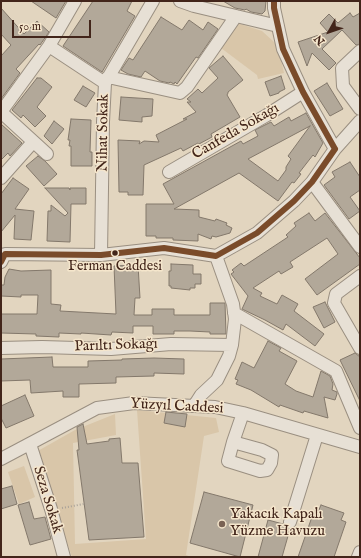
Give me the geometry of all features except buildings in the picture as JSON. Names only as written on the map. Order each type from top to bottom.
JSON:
[{"type":"street","points":[[47,154],[1,112],[49,46],[75,1]]},
{"type":"street","name":"Nihat Sokak","points":[[101,255],[103,122],[107,80],[153,1]]},
{"type":"street","points":[[180,1],[194,6],[278,26]]},
{"type":"street","points":[[274,1],[283,49],[304,92],[335,149]]},
{"type":"street","points":[[49,46],[107,80],[180,93],[187,87],[236,16]]},
{"type":"street","points":[[360,51],[342,68],[343,86],[360,108]]},
{"type":"street","name":"Canfeda Sokağı","points":[[169,172],[304,92]]},
{"type":"street","points":[[2,256],[101,255],[164,248],[216,256],[257,233],[294,201],[312,182],[335,149],[360,121]]},
{"type":"street","points":[[1,178],[34,142]]},
{"type":"street","points":[[312,182],[360,247]]},
{"type":"street","points":[[194,406],[201,395],[217,380],[229,356],[232,345],[235,319],[233,304],[216,256]]},
{"type":"street","points":[[360,276],[336,294],[334,303],[360,348]]},
{"type":"street","points":[[234,313],[336,371],[360,428]]},
{"type":"street","name":"Parıltı Sokağı","points":[[1,348],[42,347],[111,349],[171,344],[232,345]]},
{"type":"street","name":"Yüzyıl Caddesi","points":[[1,459],[97,408],[134,403],[215,407],[243,413],[360,448]]},
{"type":"street","points":[[233,442],[243,413]]},
{"type":"street","points":[[290,522],[317,436]]},
{"type":"street","name":"Seza Sokak","points":[[30,444],[64,557]]},
{"type":"street","points":[[358,557],[360,552]]},
{"type":"path","points":[[51,510],[84,504]]},
{"type":"shaded area","points":[[236,24],[262,31],[274,42],[279,51],[284,73],[258,79],[257,75],[221,48]]},
{"type":"shaded area","points":[[137,410],[216,418],[219,432],[204,436],[186,555],[191,557],[72,557],[36,452],[75,430],[115,414],[116,435],[73,443],[75,544],[146,539]]},
{"type":"shaded area","points":[[24,466],[35,497],[19,504],[8,472]]},
{"type":"transit line","points":[[274,1],[274,8],[283,49],[303,92],[335,149]]},
{"type":"transit line","points":[[1,262],[5,254],[101,255],[164,248],[216,256],[257,233],[294,201],[312,182],[335,149]]},
{"type":"place","name":"Ferman Caddesi","points":[[115,253]]},
{"type":"place","name":"Yakacık Kapalı Yüzme Havuzu","points":[[222,524]]}]
